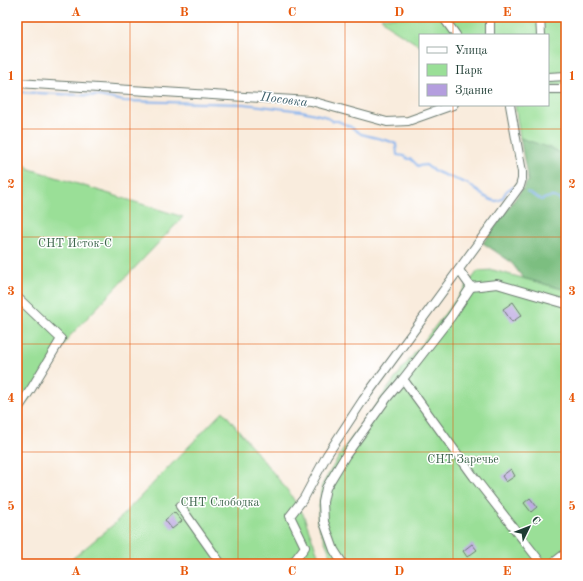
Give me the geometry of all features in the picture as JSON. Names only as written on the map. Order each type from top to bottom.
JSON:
[{"type":"street","points":[[443,17],[455,34]]},
{"type":"street","points":[[490,17],[490,34]]},
{"type":"street","points":[[540,17],[541,34]]},
{"type":"street","points":[[549,77],[566,76]]},
{"type":"street","points":[[17,83],[311,101],[387,122],[408,121],[450,106]]},
{"type":"street","points":[[549,89],[566,89]]},
{"type":"street","points":[[292,564],[305,546],[290,516],[304,498],[327,455],[363,400],[520,186],[522,172],[510,106]]},
{"type":"street","points":[[459,270],[471,288]]},
{"type":"street","points":[[342,564],[334,550],[324,522],[323,502],[326,488],[346,455],[387,398],[471,288],[497,284],[566,304]]},
{"type":"street","points":[[17,297],[61,339],[17,410]]},
{"type":"street","points":[[403,379],[474,477],[542,564]]},
{"type":"street","points":[[180,506],[221,564]]},
{"type":"street","points":[[552,564],[566,553]]},
{"type":"green space","points":[[381,17],[566,17],[566,85],[549,86],[549,34],[419,34],[419,45],[387,25]]},
{"type":"green space","points":[[566,93],[566,156],[553,149],[520,138],[515,106],[549,106],[549,94]]},
{"type":"green space","points":[[520,138],[553,149],[566,156],[566,290],[523,278],[511,262],[483,243],[528,181]]},
{"type":"green space","name":"СНТ Исток-С","points":[[17,158],[30,169],[183,217],[69,337],[17,417]]},
{"type":"green space","name":"СНТ Заречье","points":[[493,270],[566,290],[566,564],[336,564],[317,522],[322,485],[343,450],[403,368],[478,271]]},
{"type":"green space","name":"СНТ Слободка","points":[[223,411],[288,491],[303,514],[319,557],[313,564],[66,564],[113,525]]},
{"type":"building","points":[[513,302],[522,315],[512,322],[503,309]]},
{"type":"building","points":[[511,469],[515,476],[506,482],[502,476]]},
{"type":"building","points":[[530,498],[537,507],[531,512],[524,503]]},
{"type":"building","points":[[174,512],[182,521],[172,529],[165,520]]},
{"type":"building","points":[[472,544],[477,550],[467,557],[463,551]]},
{"type":"waterway","name":"Посовка","points":[[17,92],[98,96],[124,101],[244,104],[302,111],[324,116],[332,121],[338,121],[351,127],[361,134],[396,144],[397,155],[411,159],[418,166],[426,165],[440,173],[468,184],[485,197],[493,200],[496,201],[502,199],[507,190],[514,187]]},
{"type":"waterway","name":"Посовка","points":[[527,192],[541,200],[550,197],[556,198],[562,202],[566,210]]}]
